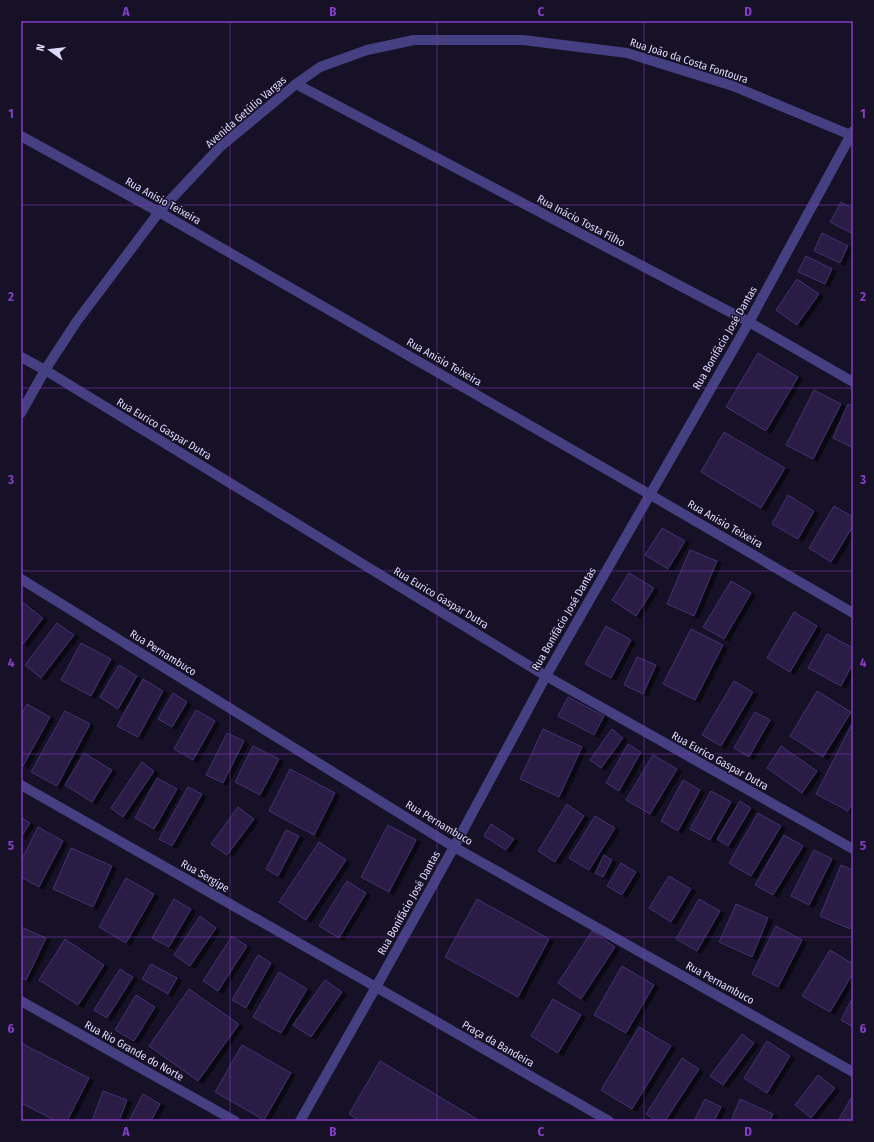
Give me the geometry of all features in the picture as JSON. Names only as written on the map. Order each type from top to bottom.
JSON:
[{"type":"street","name":"Avenida Getúlio Vargas","points":[[21,413],[45,370],[77,321],[159,212],[220,147],[296,84],[320,68],[367,50],[414,40]]},
{"type":"street","name":"Rua João da Costa Fontoura","points":[[414,40],[523,40],[628,53],[733,86],[852,134]]},
{"type":"street","name":"Rua Inácio Tosta Filho","points":[[296,84],[748,322],[853,382]]},
{"type":"street","name":"Rua Bonifácio José Dantas","points":[[300,1121],[454,847],[546,676],[748,322],[852,134]]},
{"type":"street","name":"Rua Anisio Teixeira","points":[[21,136],[159,212],[853,613]]},
{"type":"street","name":"Rua Eurico Gaspar Dutra","points":[[21,357],[45,370],[546,676],[853,849]]},
{"type":"street","name":"Rua Pernambuco","points":[[21,579],[454,847],[853,1072]]},
{"type":"street","name":"Rua Sergipe","points":[[21,785],[376,987]]},
{"type":"street","name":"Praça da Bandeira","points":[[376,987],[608,1121]]},
{"type":"street","name":"Rua Rio Grande do Norte","points":[[21,1001],[235,1121]]},
{"type":"building","points":[[841,202],[853,209],[853,234],[830,222]]},
{"type":"building","points":[[822,233],[848,246],[840,263],[814,251]]},
{"type":"building","points":[[806,256],[832,269],[825,284],[798,272]]},
{"type":"building","points":[[797,279],[819,294],[797,325],[776,310]]},
{"type":"building","points":[[758,353],[798,377],[766,431],[726,407]]},
{"type":"building","points":[[814,390],[841,404],[813,459],[786,445]]},
{"type":"building","points":[[848,404],[853,406],[853,448],[833,438]]},
{"type":"building","points":[[724,432],[785,468],[761,508],[701,472]]},
{"type":"building","points":[[788,495],[814,511],[798,539],[772,524]]},
{"type":"building","points":[[834,506],[853,517],[853,526],[831,562],[809,548]]},
{"type":"building","points":[[662,528],[685,541],[668,569],[645,555]]},
{"type":"building","points":[[690,550],[717,561],[694,616],[667,604]]},
{"type":"building","points":[[629,573],[654,588],[636,616],[612,600]]},
{"type":"building","points":[[731,581],[751,593],[724,639],[703,627]]},
{"type":"building","points":[[24,603],[43,618],[23,644],[21,642],[21,606]]},
{"type":"building","points":[[794,612],[817,626],[790,672],[767,658]]},
{"type":"building","points":[[57,623],[74,635],[41,678],[25,665]]},
{"type":"building","points":[[606,626],[631,640],[611,678],[585,664]]},
{"type":"building","points":[[691,629],[723,645],[695,700],[663,684]]},
{"type":"building","points":[[827,634],[853,648],[853,663],[841,686],[808,668]]},
{"type":"building","points":[[81,643],[111,659],[91,696],[61,680]]},
{"type":"building","points":[[637,657],[656,665],[643,694],[624,685]]},
{"type":"building","points":[[119,665],[137,676],[118,709],[100,697]]},
{"type":"building","points":[[143,679],[163,691],[138,737],[117,726]]},
{"type":"building","points":[[734,681],[753,692],[721,746],[702,735]]},
{"type":"building","points":[[817,691],[851,712],[823,757],[790,736]]},
{"type":"building","points":[[173,693],[187,702],[172,727],[158,719]]},
{"type":"building","points":[[568,697],[604,716],[594,735],[558,716]]},
{"type":"building","points":[[27,704],[50,717],[23,766],[21,764],[21,715]]},
{"type":"building","points":[[196,710],[215,721],[193,760],[174,749]]},
{"type":"building","points":[[65,711],[90,724],[57,786],[31,772]]},
{"type":"building","points":[[755,712],[770,720],[749,757],[734,748]]},
{"type":"building","points":[[853,722],[853,802],[848,811],[816,794]]},
{"type":"building","points":[[543,729],[582,747],[559,797],[520,779]]},
{"type":"building","points":[[612,729],[623,738],[601,768],[590,760]]},
{"type":"building","points":[[227,733],[244,741],[223,783],[206,775]]},
{"type":"building","points":[[628,744],[641,752],[619,791],[606,783]]},
{"type":"building","points":[[253,746],[279,759],[260,795],[235,782]]},
{"type":"building","points":[[781,746],[817,771],[802,793],[767,768]]},
{"type":"building","points":[[84,753],[112,770],[92,802],[65,785]]},
{"type":"building","points":[[653,755],[677,769],[650,814],[626,800]]},
{"type":"building","points":[[142,762],[154,771],[123,817],[111,808]]},
{"type":"building","points":[[290,769],[335,793],[314,835],[269,811]]},
{"type":"building","points":[[157,778],[177,789],[154,829],[135,818]]},
{"type":"building","points":[[683,780],[700,790],[678,831],[661,821]]},
{"type":"building","points":[[188,787],[202,794],[172,846],[159,839]]},
{"type":"building","points":[[711,791],[731,802],[710,840],[690,829]]},
{"type":"building","points":[[740,801],[751,808],[728,846],[717,839]]},
{"type":"building","points":[[567,804],[584,816],[555,862],[538,851]]},
{"type":"building","points":[[238,807],[254,819],[227,855],[211,844]]},
{"type":"building","points":[[758,813],[781,826],[751,876],[729,863]]},
{"type":"building","points":[[595,816],[615,828],[589,870],[569,858]]},
{"type":"building","points":[[21,817],[30,823],[21,837]]},
{"type":"building","points":[[491,824],[514,839],[506,850],[484,836]]},
{"type":"building","points":[[388,825],[416,840],[389,892],[361,877]]},
{"type":"building","points":[[38,827],[63,841],[39,887],[21,877],[21,861]]},
{"type":"building","points":[[286,830],[299,836],[278,876],[266,869]]},
{"type":"building","points":[[784,835],[803,846],[773,895],[755,885]]},
{"type":"building","points":[[319,842],[346,860],[306,920],[279,902]]},
{"type":"building","points":[[71,848],[112,866],[93,907],[53,889]]},
{"type":"building","points":[[814,850],[832,859],[809,905],[791,896]]},
{"type":"building","points":[[604,855],[612,860],[603,877],[595,873]]},
{"type":"building","points":[[621,863],[636,872],[622,895],[607,886]]},
{"type":"building","points":[[841,865],[853,870],[853,922],[850,929],[820,916]]},
{"type":"building","points":[[669,876],[691,889],[671,922],[649,908]]},
{"type":"building","points":[[126,878],[154,894],[126,943],[99,927]]},
{"type":"building","points":[[347,881],[366,893],[339,938],[319,926]]},
{"type":"building","points":[[174,899],[191,909],[169,947],[152,938]]},
{"type":"building","points":[[477,899],[549,939],[518,997],[445,957]]},
{"type":"building","points":[[699,899],[720,911],[697,951],[676,939]]},
{"type":"building","points":[[736,904],[768,918],[752,957],[719,942]]},
{"type":"building","points":[[200,916],[216,928],[190,966],[174,955]]},
{"type":"building","points":[[776,926],[802,940],[778,987],[752,974]]},
{"type":"building","points":[[21,927],[46,938],[26,980],[21,977]]},
{"type":"building","points":[[592,931],[615,947],[581,999],[558,983]]},
{"type":"building","points":[[232,936],[247,946],[218,991],[203,981]]},
{"type":"building","points":[[65,939],[104,965],[78,1005],[39,980]]},
{"type":"building","points":[[830,950],[853,964],[853,973],[830,1012],[802,996]]},
{"type":"building","points":[[258,955],[271,963],[246,1008],[232,1000]]},
{"type":"building","points":[[151,964],[177,978],[168,994],[142,979]]},
{"type":"building","points":[[622,966],[654,985],[626,1033],[594,1015]]},
{"type":"building","points":[[120,969],[133,977],[107,1018],[94,1010]]},
{"type":"building","points":[[279,972],[307,989],[281,1033],[253,1017]]},
{"type":"building","points":[[325,980],[342,992],[311,1037],[293,1025]]},
{"type":"building","points":[[189,989],[239,1024],[198,1081],[149,1046]]},
{"type":"building","points":[[136,995],[155,1007],[134,1041],[115,1030]]},
{"type":"building","points":[[853,997],[853,1027],[841,1020]]},
{"type":"building","points":[[553,999],[581,1015],[558,1053],[531,1036]]},
{"type":"building","points":[[639,1027],[671,1046],[632,1109],[601,1090]]},
{"type":"building","points":[[742,1034],[754,1043],[723,1085],[710,1076]]},
{"type":"building","points":[[767,1041],[790,1056],[767,1093],[744,1078]]},
{"type":"building","points":[[21,1043],[89,1078],[67,1121],[56,1121],[21,1103]]},
{"type":"building","points":[[242,1045],[291,1073],[264,1120],[215,1092]]},
{"type":"building","points":[[682,1058],[699,1069],[665,1121],[657,1121],[646,1114]]},
{"type":"building","points":[[380,1061],[480,1121],[360,1121],[349,1114]]},
{"type":"building","points":[[818,1075],[835,1088],[811,1118],[795,1105]]},
{"type":"building","points":[[103,1091],[127,1100],[119,1121],[92,1121]]},
{"type":"building","points":[[143,1094],[160,1104],[151,1121],[129,1121]]},
{"type":"building","points":[[851,1098],[853,1099],[853,1121],[838,1121]]},
{"type":"building","points":[[705,1099],[721,1107],[714,1121],[694,1121]]},
{"type":"building","points":[[740,1099],[773,1114],[770,1121],[731,1121]]}]
